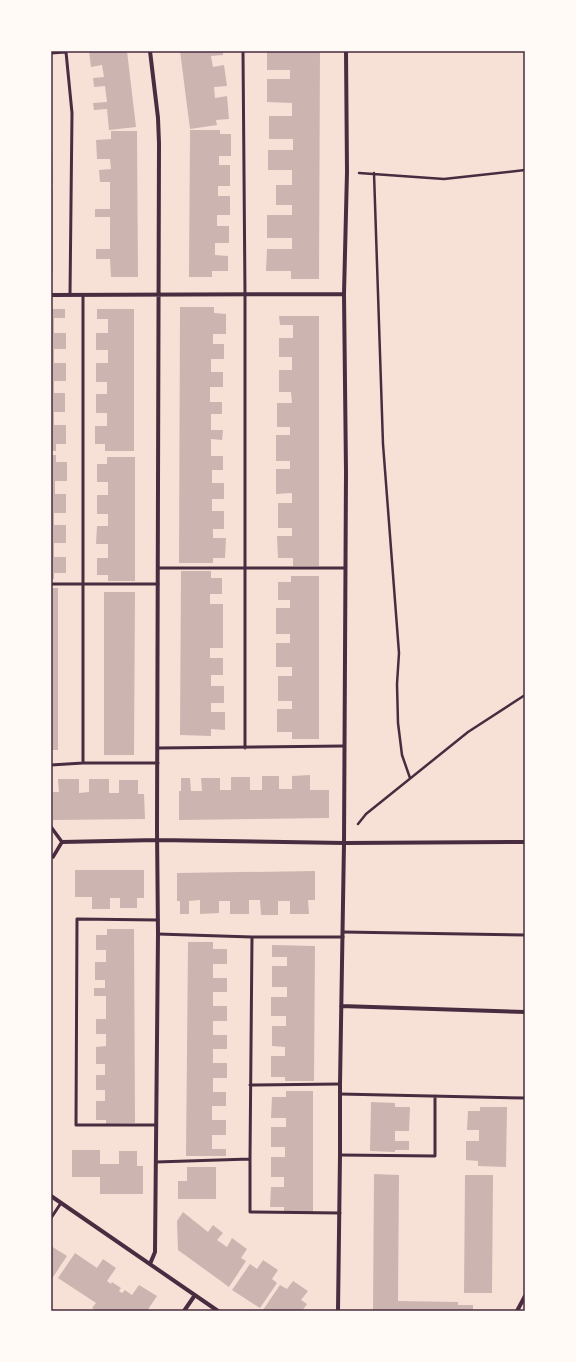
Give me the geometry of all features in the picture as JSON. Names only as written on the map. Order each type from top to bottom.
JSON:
[{"type":"street","points":[[150,51],[158,118],[159,143],[158,934],[155,1252],[150,1264]]},
{"type":"street","points":[[338,1311],[346,568],[344,294],[347,172],[346,51]]},
{"type":"street","points":[[51,295],[344,294]]},
{"type":"street","points":[[51,828],[52,827],[62,842]]},
{"type":"street","points":[[62,842],[157,840],[344,843],[525,842]]},
{"type":"street","points":[[51,857],[53,857],[62,842]]},
{"type":"street","points":[[341,1006],[525,1012]]},
{"type":"street","points":[[51,1196],[218,1311]]},
{"type":"street","points":[[184,1311],[195,1295]]},
{"type":"street","points":[[517,1311],[525,1296]]},
{"type":"lane","points":[[243,51],[245,294],[244,748]]},
{"type":"lane","points":[[51,53],[66,52],[72,113],[70,295]]},
{"type":"lane","points":[[83,295],[83,764]]},
{"type":"lane","points":[[158,568],[346,568]]},
{"type":"lane","points":[[51,584],[158,584]]},
{"type":"lane","points":[[158,748],[344,746]]},
{"type":"lane","points":[[51,765],[158,763]]},
{"type":"lane","points":[[156,1125],[76,1125],[77,919],[158,920]]},
{"type":"lane","points":[[158,934],[252,937],[343,934],[525,935]]},
{"type":"lane","points":[[252,937],[250,1212],[340,1213]]},
{"type":"lane","points":[[250,1085],[340,1084]]},
{"type":"lane","points":[[340,1094],[525,1098]]},
{"type":"lane","points":[[340,1156],[435,1156],[435,1096]]},
{"type":"lane","points":[[156,1162],[250,1159]]},
{"type":"lane","points":[[51,1218],[61,1203]]},
{"type":"path","points":[[347,172],[444,179],[525,170]]},
{"type":"path","points":[[374,173],[383,444],[399,654],[397,684],[398,723],[402,755],[410,778]]},
{"type":"path","points":[[344,843],[366,814],[410,778],[468,732],[525,695]]},
{"type":"building","points":[[89,51],[127,51],[136,127],[109,130],[107,109],[94,110],[93,103],[107,102],[105,86],[94,87],[93,78],[104,77],[102,65],[91,67]]},
{"type":"building","points":[[180,51],[223,51],[223,55],[211,56],[213,67],[224,65],[227,86],[214,87],[215,98],[227,96],[229,119],[216,120],[217,125],[190,129]]},
{"type":"building","points":[[267,51],[320,51],[319,279],[291,279],[291,271],[266,271],[267,249],[292,249],[292,238],[267,238],[267,215],[292,215],[292,205],[276,205],[276,185],[292,185],[292,170],[268,170],[268,150],[293,150],[293,139],[269,139],[269,116],[292,116],[292,103],[267,102],[267,79],[290,79],[290,70],[267,70]]},
{"type":"building","points":[[190,130],[220,130],[220,134],[231,134],[231,156],[219,156],[219,165],[230,165],[230,186],[218,186],[218,196],[230,196],[230,215],[217,215],[217,226],[229,226],[229,243],[215,243],[215,255],[228,256],[228,271],[212,271],[212,277],[189,277]]},
{"type":"building","points":[[111,131],[137,131],[138,277],[111,277],[110,259],[96,259],[96,249],[110,249],[110,217],[95,217],[95,209],[110,209],[110,182],[100,182],[99,170],[111,169],[110,159],[97,159],[96,140],[111,139]]},
{"type":"building","points":[[52,150],[53,183],[51,183]]},
{"type":"building","points":[[51,189],[53,189],[53,271],[51,271]]},
{"type":"building","points":[[180,307],[214,307],[214,313],[226,314],[226,334],[213,334],[213,344],[224,344],[224,359],[211,359],[211,372],[223,372],[223,387],[210,387],[210,402],[222,402],[222,414],[211,414],[211,430],[223,430],[222,440],[211,439],[211,456],[223,456],[223,470],[212,470],[212,483],[224,483],[224,499],[212,499],[212,511],[224,511],[224,529],[213,529],[213,538],[226,538],[225,558],[213,558],[213,563],[179,563]]},
{"type":"building","points":[[51,309],[65,309],[65,318],[54,318],[54,333],[66,333],[66,349],[54,349],[54,363],[66,363],[66,381],[54,381],[54,393],[65,393],[65,412],[54,412],[54,425],[66,425],[66,444],[56,444],[56,451],[51,451]]},
{"type":"building","points":[[97,309],[134,309],[134,451],[105,451],[105,444],[95,444],[95,426],[107,426],[107,413],[96,413],[96,394],[107,394],[107,382],[96,382],[96,363],[108,363],[108,350],[96,350],[96,333],[108,333],[108,319],[97,319]]},
{"type":"building","points":[[279,316],[319,316],[319,566],[293,566],[293,558],[278,558],[277,536],[292,536],[292,528],[278,528],[278,503],[292,503],[292,493],[276,494],[276,469],[290,469],[290,461],[276,461],[276,435],[290,435],[290,427],[277,427],[277,403],[292,403],[291,392],[279,392],[279,370],[292,370],[292,357],[279,357],[279,338],[293,338],[293,325],[280,325]]},
{"type":"building","points":[[51,455],[56,455],[56,462],[67,462],[67,481],[55,481],[55,494],[66,494],[66,513],[54,513],[54,525],[66,525],[66,543],[54,543],[54,557],[66,557],[66,573],[54,573],[54,579],[51,579]]},
{"type":"building","points":[[107,457],[135,457],[135,581],[108,581],[108,575],[97,575],[97,558],[108,558],[108,544],[96,544],[97,526],[108,526],[108,514],[97,514],[97,495],[108,495],[108,482],[97,482],[97,464],[107,464]]},
{"type":"building","points":[[181,571],[211,571],[211,578],[222,578],[222,594],[210,594],[210,604],[223,604],[223,648],[210,648],[210,658],[223,658],[223,675],[211,675],[211,686],[224,686],[224,703],[211,703],[211,712],[225,712],[225,730],[211,729],[211,736],[180,735]]},
{"type":"building","points":[[291,576],[319,576],[319,739],[292,739],[292,732],[277,732],[277,709],[292,709],[292,701],[278,701],[278,676],[292,676],[292,667],[276,667],[276,643],[290,643],[290,634],[276,634],[276,608],[290,608],[290,600],[278,600],[278,582],[291,582]]},
{"type":"building","points":[[51,588],[58,588],[58,750],[51,750]]},
{"type":"building","points":[[104,592],[135,592],[134,755],[104,755]]},
{"type":"building","points":[[310,775],[310,790],[329,790],[329,818],[179,820],[179,791],[181,791],[181,778],[190,778],[191,791],[202,791],[201,778],[220,778],[220,790],[231,790],[231,777],[250,777],[250,790],[262,790],[262,776],[279,776],[279,789],[292,789],[292,776]]},
{"type":"building","points":[[58,779],[79,779],[79,793],[89,792],[89,779],[109,779],[109,793],[119,793],[119,780],[138,780],[138,794],[144,794],[145,819],[53,820],[53,792],[59,792]]},
{"type":"building","points":[[75,870],[144,870],[144,898],[137,898],[137,908],[120,908],[120,898],[110,898],[110,909],[92,909],[92,897],[75,897]]},
{"type":"building","points":[[315,871],[315,900],[308,900],[309,914],[290,914],[290,901],[278,901],[278,915],[261,915],[260,900],[249,900],[249,914],[230,914],[230,901],[219,901],[219,913],[200,914],[200,900],[189,901],[189,914],[180,914],[180,901],[177,901],[177,873]]},
{"type":"building","points":[[107,929],[134,929],[135,1123],[106,1124],[106,1120],[96,1120],[96,1101],[105,1101],[105,1090],[96,1090],[96,1075],[105,1075],[105,1064],[96,1064],[96,1047],[106,1046],[106,1034],[96,1034],[96,1019],[106,1019],[106,996],[94,996],[94,988],[105,988],[105,980],[95,980],[95,962],[106,962],[106,950],[96,950],[96,935],[107,935]]},
{"type":"building","points":[[188,942],[213,942],[213,949],[227,949],[227,964],[213,964],[213,978],[227,978],[227,992],[213,992],[213,1006],[227,1006],[227,1021],[213,1021],[213,1035],[227,1035],[227,1049],[213,1049],[213,1063],[227,1063],[227,1078],[213,1078],[213,1092],[226,1092],[226,1106],[212,1106],[212,1120],[226,1120],[226,1135],[212,1135],[212,1149],[226,1149],[226,1156],[186,1156]]},
{"type":"building","points":[[272,945],[315,946],[314,1081],[285,1081],[285,1077],[271,1077],[271,1056],[285,1056],[285,1047],[272,1046],[272,1026],[286,1026],[286,1016],[271,1016],[271,997],[287,997],[287,987],[272,987],[272,966],[287,966],[287,957],[272,957]]},
{"type":"building","points":[[286,1091],[313,1091],[313,1212],[284,1212],[284,1207],[270,1207],[271,1187],[284,1187],[284,1177],[271,1177],[271,1157],[285,1157],[285,1147],[271,1147],[271,1127],[286,1127],[286,1118],[271,1118],[272,1097],[286,1097]]},
{"type":"building","points":[[371,1102],[395,1103],[395,1107],[410,1107],[409,1131],[395,1131],[395,1141],[409,1141],[409,1150],[395,1150],[395,1152],[370,1151]]},
{"type":"building","points":[[480,1107],[507,1107],[506,1167],[478,1166],[478,1161],[466,1160],[466,1141],[479,1141],[479,1130],[467,1130],[468,1111],[480,1111]]},
{"type":"building","points":[[72,1150],[100,1150],[100,1164],[119,1164],[119,1151],[137,1151],[137,1166],[143,1166],[143,1194],[100,1194],[100,1177],[72,1177]]},
{"type":"building","points":[[187,1167],[216,1167],[216,1199],[178,1199],[178,1181],[187,1181]]},
{"type":"building","points":[[374,1174],[399,1175],[398,1301],[458,1302],[458,1305],[473,1305],[473,1311],[373,1311]]},
{"type":"building","points":[[465,1175],[493,1175],[492,1293],[464,1293]]},
{"type":"building","points":[[183,1212],[208,1232],[213,1225],[223,1233],[217,1240],[227,1247],[232,1238],[247,1249],[241,1258],[246,1261],[229,1287],[178,1250],[177,1221]]},
{"type":"building","points":[[51,1246],[67,1256],[51,1280]]},
{"type":"building","points":[[75,1253],[97,1268],[103,1259],[116,1268],[107,1281],[111,1284],[112,1282],[121,1288],[119,1291],[122,1293],[125,1290],[132,1295],[139,1285],[157,1296],[147,1311],[97,1311],[92,1308],[96,1303],[58,1278]]},
{"type":"building","points":[[263,1260],[278,1270],[272,1279],[277,1283],[260,1308],[232,1290],[250,1264],[257,1269]]},
{"type":"building","points":[[293,1281],[308,1291],[301,1300],[307,1304],[302,1311],[263,1310],[280,1285],[287,1289]]}]
